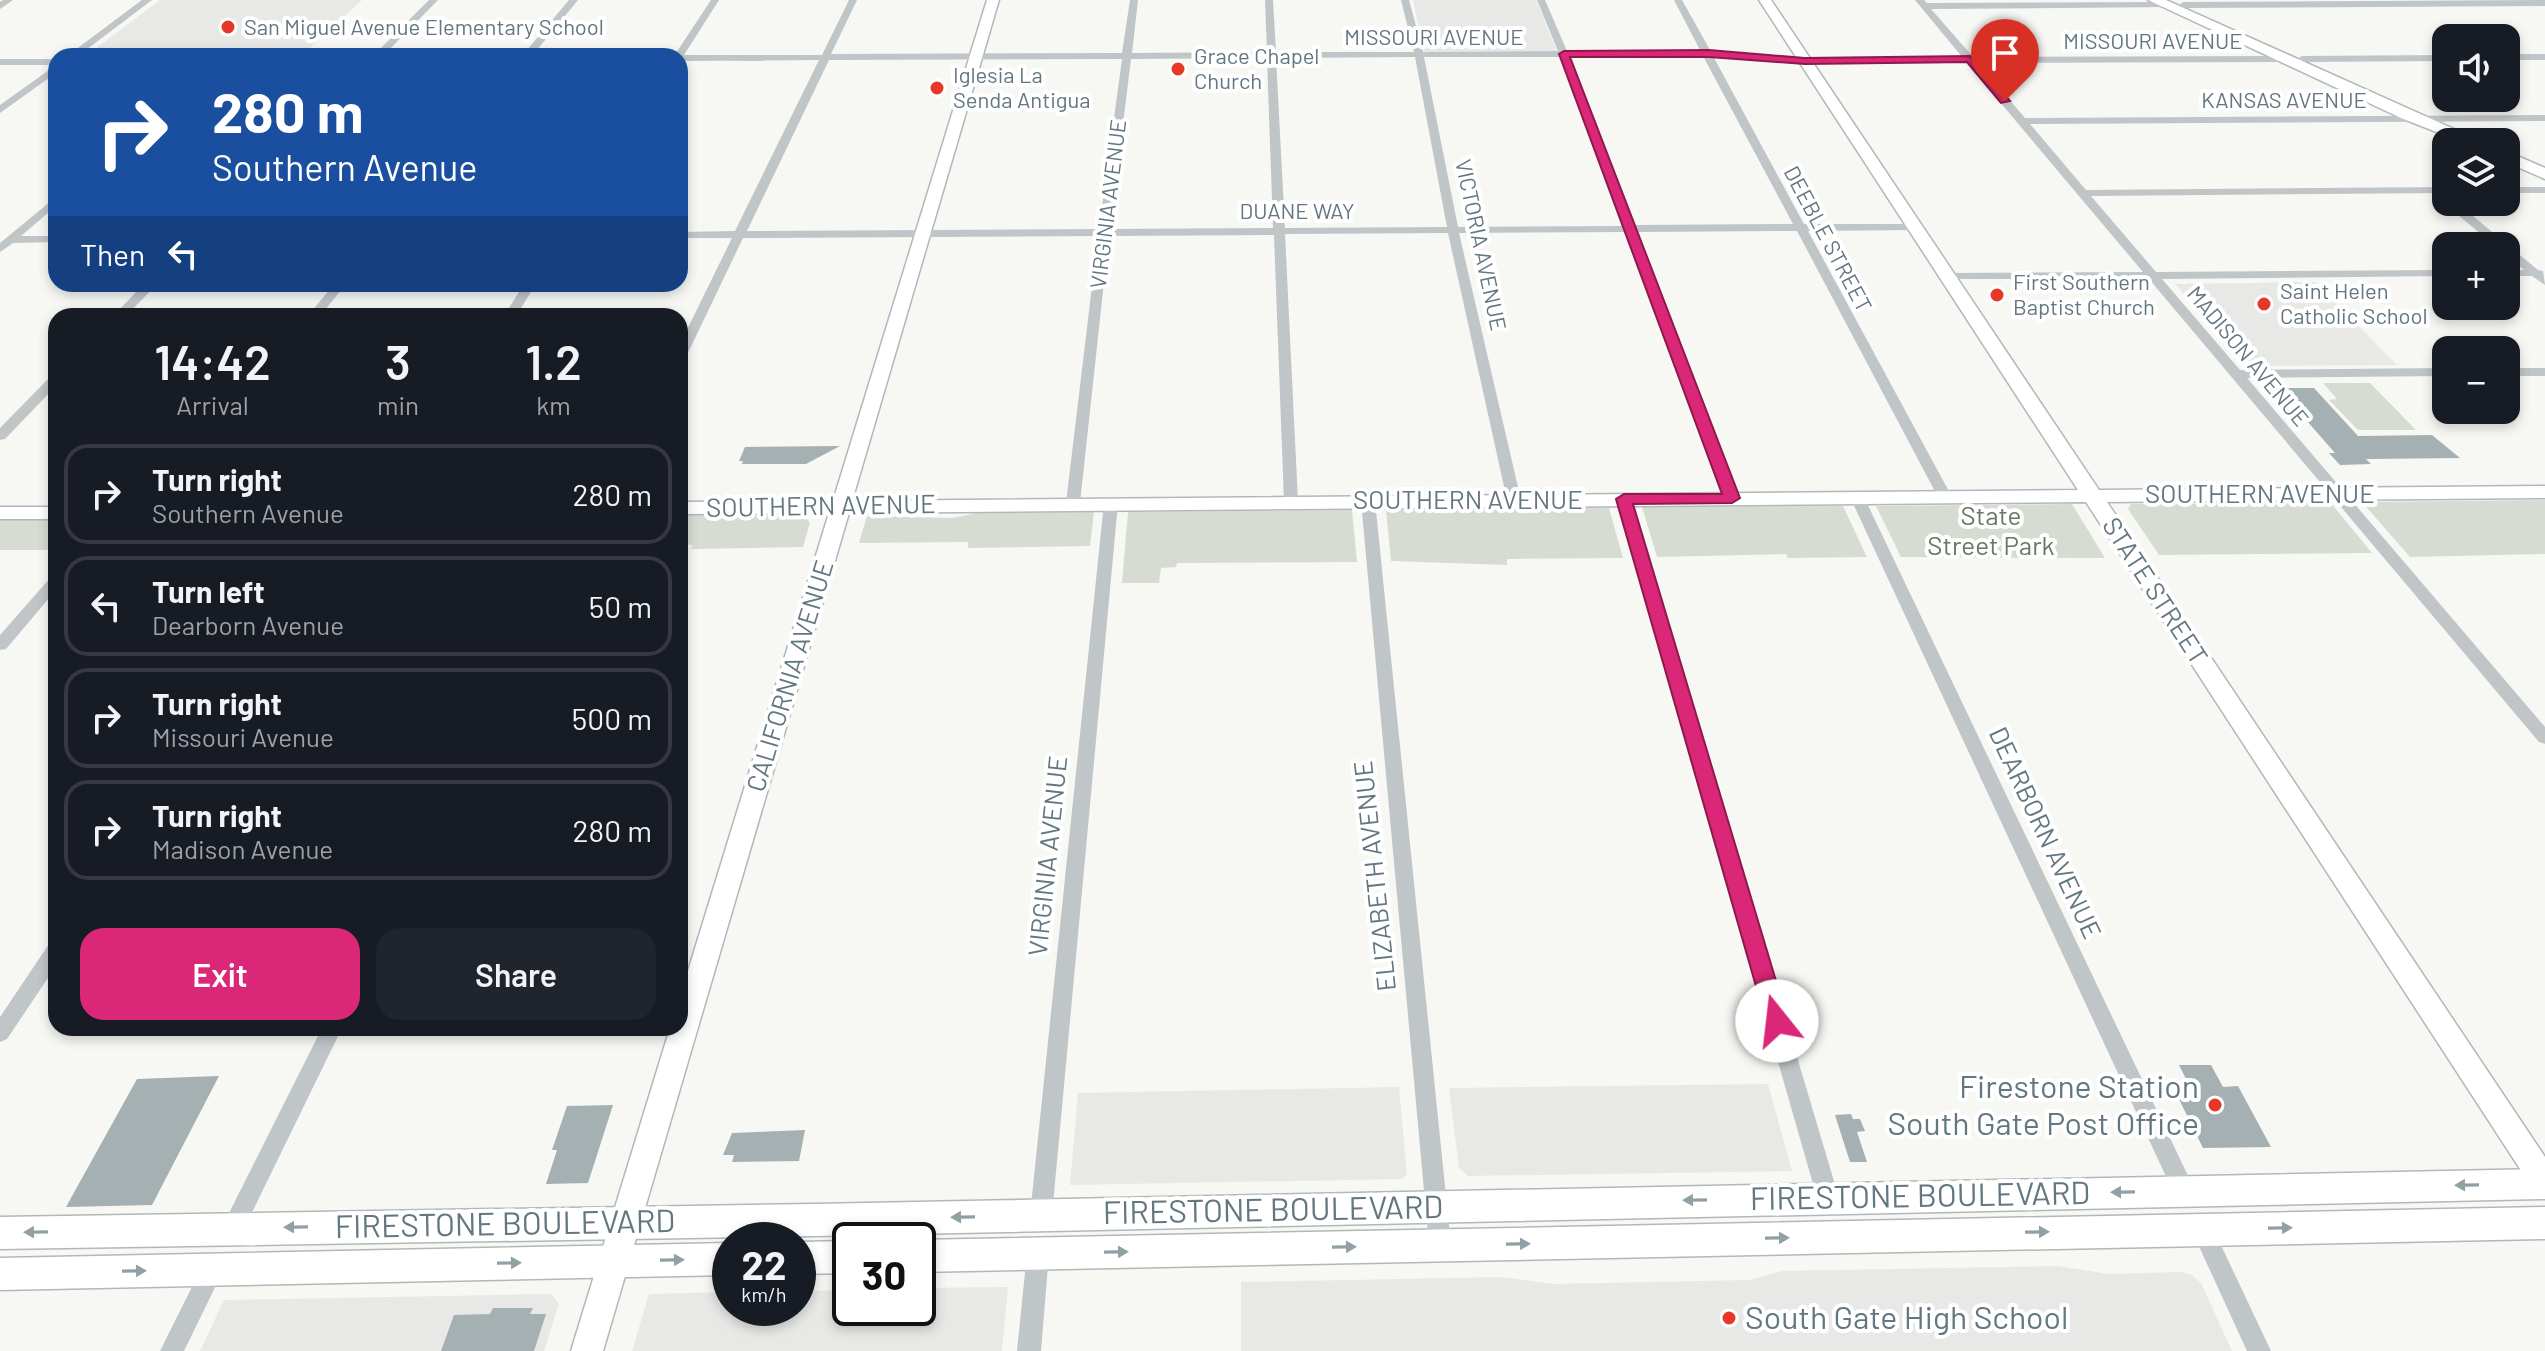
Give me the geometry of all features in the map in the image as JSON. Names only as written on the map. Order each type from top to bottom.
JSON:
[{"type":"main road","name":"CALIFORNIA AVENUE","points":[[688,1016],[993,0]]},
{"type":"main road","name":"STATE STREET","points":[[1765,0],[2545,1183]]},
{"type":"main road","points":[[2169,3],[2283,59],[2406,115],[2443,128]]},
{"type":"main road","points":[[2169,3],[2302,59],[2424,115],[2423,119]]},
{"type":"main road","points":[[2520,162],[2545,174]]},
{"type":"main road","name":"SOUTHERN AVENUE","points":[[688,508],[2545,492]]},
{"type":"main road","points":[[0,513],[48,513]]},
{"type":"main road","name":"CALIFORNIA AVENUE","points":[[587,1351],[682,1036]]},
{"type":"main road","name":"FIRESTONE BOULEVARD","points":[[0,1233],[1041,1215],[2545,1183]]},
{"type":"main road","name":"FIRESTONE BOULEVARD","points":[[936,1256],[2545,1223]]},
{"type":"main road","name":"FIRESTONE BOULEVARD","points":[[0,1274],[712,1259]]},
{"type":"street","points":[[0,6],[9,0]]},
{"type":"street","points":[[83,48],[148,0]]},
{"type":"street","points":[[386,48],[434,0]]},
{"type":"street","points":[[534,48],[574,0]]},
{"type":"street","points":[[686,48],[715,0]]},
{"type":"street","points":[[688,340],[853,0]]},
{"type":"street","name":"VIRGINIA AVENUE","points":[[1073,503],[1134,0]]},
{"type":"street","points":[[1269,0],[1291,502]]},
{"type":"street","name":"VICTORIA AVENUE","points":[[1405,0],[1514,500]]},
{"type":"street","points":[[1541,0],[1732,498]]},
{"type":"street","name":"DEEBLE STREET","points":[[1678,0],[1945,497]]},
{"type":"street","points":[[1922,3],[2545,3]]},
{"type":"street","name":"MADISON AVENUE","points":[[1922,3],[2545,738]]},
{"type":"street","name":"MISSOURI AVENUE","points":[[688,57],[1709,53],[1805,61],[2283,59]]},
{"type":"street","points":[[2520,57],[2545,57]]},
{"type":"street","points":[[2302,59],[2432,58]]},
{"type":"street","points":[[0,62],[48,62]]},
{"type":"street","points":[[0,110],[48,74]]},
{"type":"street","name":"KANSAS AVENUE","points":[[2022,121],[2545,118]]},
{"type":"street","points":[[2084,193],[2432,190]]},
{"type":"street","points":[[2520,190],[2545,190]]},
{"type":"street","points":[[0,249],[5,240],[48,206]]},
{"type":"street","points":[[2465,216],[2485,232]]},
{"type":"street","name":"DUANE WAY","points":[[688,235],[1915,227]]},
{"type":"street","points":[[5,240],[48,239]]},
{"type":"street","points":[[2520,260],[2542,276]]},
{"type":"street","points":[[1948,277],[2432,273]]},
{"type":"street","points":[[2520,274],[2542,276]]},
{"type":"street","points":[[127,308],[143,292]]},
{"type":"street","points":[[320,308],[334,292]]},
{"type":"street","points":[[2236,374],[2432,372]]},
{"type":"street","points":[[2520,372],[2545,372]]},
{"type":"street","points":[[0,436],[48,387]]},
{"type":"street","name":"DEARBORN AVENUE","points":[[1857,497],[2184,1191]]},
{"type":"street","points":[[1624,499],[1828,1198]]},
{"type":"street","name":"ELIZABETH AVENUE","points":[[1368,501],[1440,1245]]},
{"type":"street","name":"VIRGINIA AVENUE","points":[[1041,1215],[1111,503]]},
{"type":"street","points":[[0,645],[48,589]]},
{"type":"street","points":[[0,1033],[48,962]]},
{"type":"street","points":[[233,1228],[328,1036]]},
{"type":"street","points":[[2202,1229],[2259,1351]]},
{"type":"street","points":[[1029,1351],[1038,1253]]},
{"type":"street","points":[[172,1351],[213,1269]]},
{"type":"shaded area","name":"San Miguel Avenue Elementary School","points":[[160,0],[362,0],[310,48],[96,48]]},
{"type":"shaded area","points":[[1413,0],[1536,0],[1557,51],[1424,52]]},
{"type":"shaded area","name":"Saint Helen Catholic School","points":[[2315,282],[2397,365],[2247,366],[2175,284]]},
{"type":"shaded area","points":[[1768,1084],[1792,1171],[1468,1176],[1459,1168],[1449,1088]]},
{"type":"shaded area","points":[[1399,1087],[1407,1175],[1402,1179],[1070,1185],[1078,1093]]},
{"type":"shaded area","name":"South Gate High School","points":[[2057,1266],[2109,1274],[2181,1272],[2192,1275],[2201,1283],[2232,1351],[1241,1351],[1241,1282],[1503,1277],[1554,1284],[1749,1280],[1782,1271]]},
{"type":"shaded area","points":[[1008,1287],[1002,1351],[632,1351],[649,1294],[712,1292],[712,1326],[816,1326],[816,1291],[832,1290],[832,1326],[936,1326],[936,1288]]},
{"type":"shaded area","points":[[552,1294],[559,1304],[544,1351],[200,1351],[224,1300]]},
{"type":"green space","points":[[2323,383],[2370,383],[2416,430],[2358,430],[2329,400],[2337,399]]},
{"type":"green space","points":[[2545,500],[2545,554],[2410,557],[2362,502]]},
{"type":"green space","points":[[2330,502],[2372,553],[2159,555],[2128,509],[2131,504]]},
{"type":"green space","name":"State Street Park","points":[[2072,504],[2105,558],[1901,557],[1876,506]]},
{"type":"green space","points":[[1843,506],[1867,557],[1788,558],[1786,554],[1657,557],[1642,507]]},
{"type":"green space","points":[[1609,508],[1623,558],[1507,559],[1507,565],[1391,561],[1386,510]]},
{"type":"green space","points":[[1352,510],[1357,562],[1177,563],[1176,567],[1161,568],[1159,583],[1122,583],[1128,512]]},
{"type":"green space","points":[[1094,512],[1090,546],[968,548],[968,542],[859,543],[867,516],[952,518],[977,513]]},
{"type":"green space","points":[[803,514],[810,523],[803,547],[691,549],[693,545],[688,545],[688,515]]},
{"type":"green space","points":[[0,520],[48,520],[48,550],[0,550]]},
{"type":"building","points":[[2278,388],[2314,388],[2358,436],[2432,435],[2460,458],[2366,459],[2371,464],[2340,465],[2329,453],[2335,453]]},
{"type":"building","points":[[840,446],[806,464],[742,464],[743,461],[739,461],[745,447]]},
{"type":"building","name":"Firestone Station South Gate Post Office","points":[[2179,1065],[2211,1065],[2223,1087],[2238,1086],[2271,1147],[2203,1148],[2173,1087],[2190,1087]]},
{"type":"building","points":[[219,1076],[152,1205],[66,1207],[137,1079]]},
{"type":"building","points":[[613,1105],[588,1183],[546,1184],[557,1150],[552,1150],[567,1106]]},
{"type":"building","points":[[1851,1114],[1853,1119],[1860,1119],[1865,1131],[1857,1132],[1867,1162],[1850,1162],[1835,1115]]},
{"type":"building","points":[[805,1130],[799,1161],[732,1162],[734,1155],[723,1155],[732,1133]]},
{"type":"building","points":[[493,1308],[533,1308],[530,1314],[546,1314],[534,1351],[441,1351],[454,1315],[490,1314]]},
{"type":"place","name":"San Miguel Avenue Elementary School","points":[[228,27]]},
{"type":"place","name":"Grace Chapel Church","points":[[1178,69]]},
{"type":"place","name":"Iglesia La Senda Antigua","points":[[937,88]]},
{"type":"place","name":"First Southern Baptist Church","points":[[1997,295]]},
{"type":"place","name":"Saint Helen Catholic School","points":[[2264,304]]},
{"type":"place","name":"Firestone Station South Gate Post Office","points":[[2215,1105]]},
{"type":"place","name":"South Gate High School","points":[[1729,1318]]},
{"type":"route","points":[[1777,1021],[1624,499],[1732,498],[1564,54],[1709,53],[1805,61],[1970,59],[2005,101]]}]
